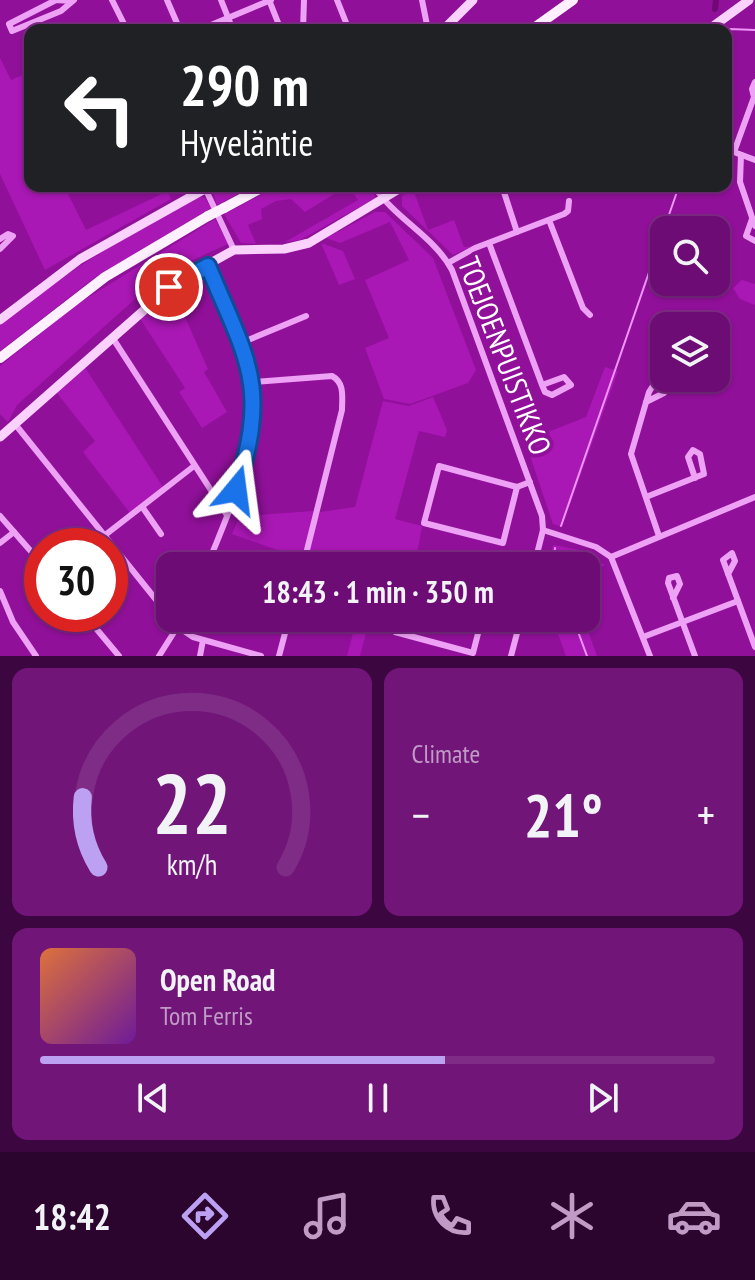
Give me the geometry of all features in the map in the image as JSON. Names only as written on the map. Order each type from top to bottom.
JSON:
[{"type":"main road","points":[[539,24],[573,0]]},
{"type":"main road","points":[[0,358],[94,285],[254,192]]},
{"type":"street","points":[[24,26],[12,31],[9,24],[56,0],[73,0]]},
{"type":"street","points":[[29,24],[61,11],[73,0]]},
{"type":"street","points":[[112,0],[124,24]]},
{"type":"street","points":[[167,0],[177,24]]},
{"type":"street","points":[[221,0],[230,24]]},
{"type":"street","points":[[214,24],[269,0],[279,24]]},
{"type":"street","points":[[303,24],[304,0]]},
{"type":"street","points":[[337,0],[347,24]]},
{"type":"street","points":[[422,0],[427,24]]},
{"type":"street","points":[[449,24],[473,0]]},
{"type":"street","points":[[716,24],[749,0]]},
{"type":"street","points":[[755,82],[752,89],[754,97],[733,152],[754,223],[746,236],[755,241]]},
{"type":"street","points":[[733,152],[755,160]]},
{"type":"street","points":[[0,320],[80,259],[197,192]]},
{"type":"street","points":[[208,192],[234,250]]},
{"type":"street","name":"TOEJOENPUISTIKKO","points":[[378,192],[448,263],[542,516],[543,530],[538,552]]},
{"type":"street","points":[[0,437],[169,287],[234,250],[284,249],[309,243],[395,192]]},
{"type":"street","points":[[504,192],[517,232]]},
{"type":"street","points":[[448,263],[568,211],[569,201]]},
{"type":"street","points":[[549,220],[583,308],[590,315]]},
{"type":"street","points":[[0,239],[8,234],[13,236],[0,249]]},
{"type":"street","points":[[489,243],[542,385]]},
{"type":"street","points":[[208,266],[241,343],[253,382],[254,401],[247,450],[213,552]]},
{"type":"street","points":[[241,343],[306,316]]},
{"type":"street","points":[[112,337],[227,516]]},
{"type":"street","points":[[253,382],[332,376],[339,380],[342,389],[342,410],[306,552]]},
{"type":"street","points":[[646,402],[631,454],[659,536]]},
{"type":"street","points":[[15,424],[95,528]]},
{"type":"street","points":[[116,528],[194,466]]},
{"type":"street","points":[[517,487],[503,543],[424,523],[439,466],[517,487],[530,482]]},
{"type":"street","points":[[646,497],[695,478]]},
{"type":"street","points":[[611,557],[755,497]]},
{"type":"street","points":[[143,508],[161,534]]},
{"type":"street","points":[[0,516],[24,543]]},
{"type":"street","points":[[543,530],[596,547],[611,557],[650,656]]},
{"type":"street","points":[[0,543],[14,532]]},
{"type":"street","points":[[128,568],[156,601]]},
{"type":"street","points":[[728,574],[755,647]]},
{"type":"street","points":[[0,591],[13,622],[36,656]]},
{"type":"street","points":[[673,598],[695,656]]},
{"type":"street","points":[[643,637],[738,601]]},
{"type":"street","points":[[99,632],[119,656]]},
{"type":"street","points":[[159,656],[175,632]]},
{"type":"street","points":[[188,632],[203,640],[261,656]]},
{"type":"street","points":[[279,656],[285,632]]},
{"type":"street","points":[[395,632],[473,653],[478,632]]},
{"type":"street","points":[[511,656],[517,632]]},
{"type":"street","points":[[200,656],[203,640]]},
{"type":"shaded area","points":[[0,58],[11,80],[24,75],[24,192],[67,192],[86,230],[166,192],[171,199],[45,270],[0,174]]},
{"type":"shaded area","points":[[215,192],[242,192],[217,205]]},
{"type":"shaded area","points":[[266,192],[337,192],[305,212],[291,199],[276,201],[261,209],[262,219],[248,225],[256,244],[241,243],[224,214]]},
{"type":"shaded area","points":[[352,192],[373,192],[376,198],[300,240],[285,242],[358,200]]},
{"type":"shaded area","points":[[414,192],[428,230],[454,220],[464,247],[473,246],[453,255],[402,206],[402,196]]},
{"type":"shaded area","points":[[199,196],[205,198],[211,208],[94,278],[0,351],[0,325],[23,306],[96,256]]},
{"type":"shaded area","points":[[375,212],[385,212],[433,258],[476,370],[468,383],[410,404],[384,399],[365,348],[389,338],[365,280],[409,260],[390,222],[340,243],[326,238]]},
{"type":"shaded area","points":[[215,219],[228,244],[164,273],[17,405],[8,422],[0,414],[0,366],[76,305]]},
{"type":"shaded area","points":[[321,243],[343,251],[355,279],[339,285]]},
{"type":"shaded area","points":[[742,280],[755,284],[755,305],[740,299],[733,288]]},
{"type":"shaded area","points":[[173,290],[208,369],[204,372],[227,412],[202,428],[179,392],[185,388],[139,317]]},
{"type":"shaded area","points":[[84,366],[163,487],[130,513],[83,452],[95,441],[56,392]]},
{"type":"shaded area","points":[[605,367],[618,371],[562,527],[553,524],[525,441],[586,417]]},
{"type":"shaded area","points":[[433,397],[447,430],[445,437],[419,431],[395,519],[422,526],[417,552],[283,552],[232,534],[242,511],[258,515],[313,511],[319,516],[320,512],[355,507],[383,401],[409,406]]},
{"type":"shaded area","points":[[553,545],[583,552],[552,552]]},
{"type":"shaded area","points":[[353,632],[366,632],[360,656],[347,656]]},
{"type":"shaded area","points":[[557,632],[588,632],[597,656],[566,656]]},
{"type":"waterway","points":[[715,9],[716,0]]},
{"type":"waterway","points":[[732,29],[755,30]]},
{"type":"waterway","points":[[561,526],[677,192]]},
{"type":"waterway","points":[[555,548],[555,552]]},
{"type":"waterway","points":[[578,632],[587,656]]},
{"type":"route","points":[[169,287],[208,266],[251,370],[254,401],[252,424],[236,490]]}]
